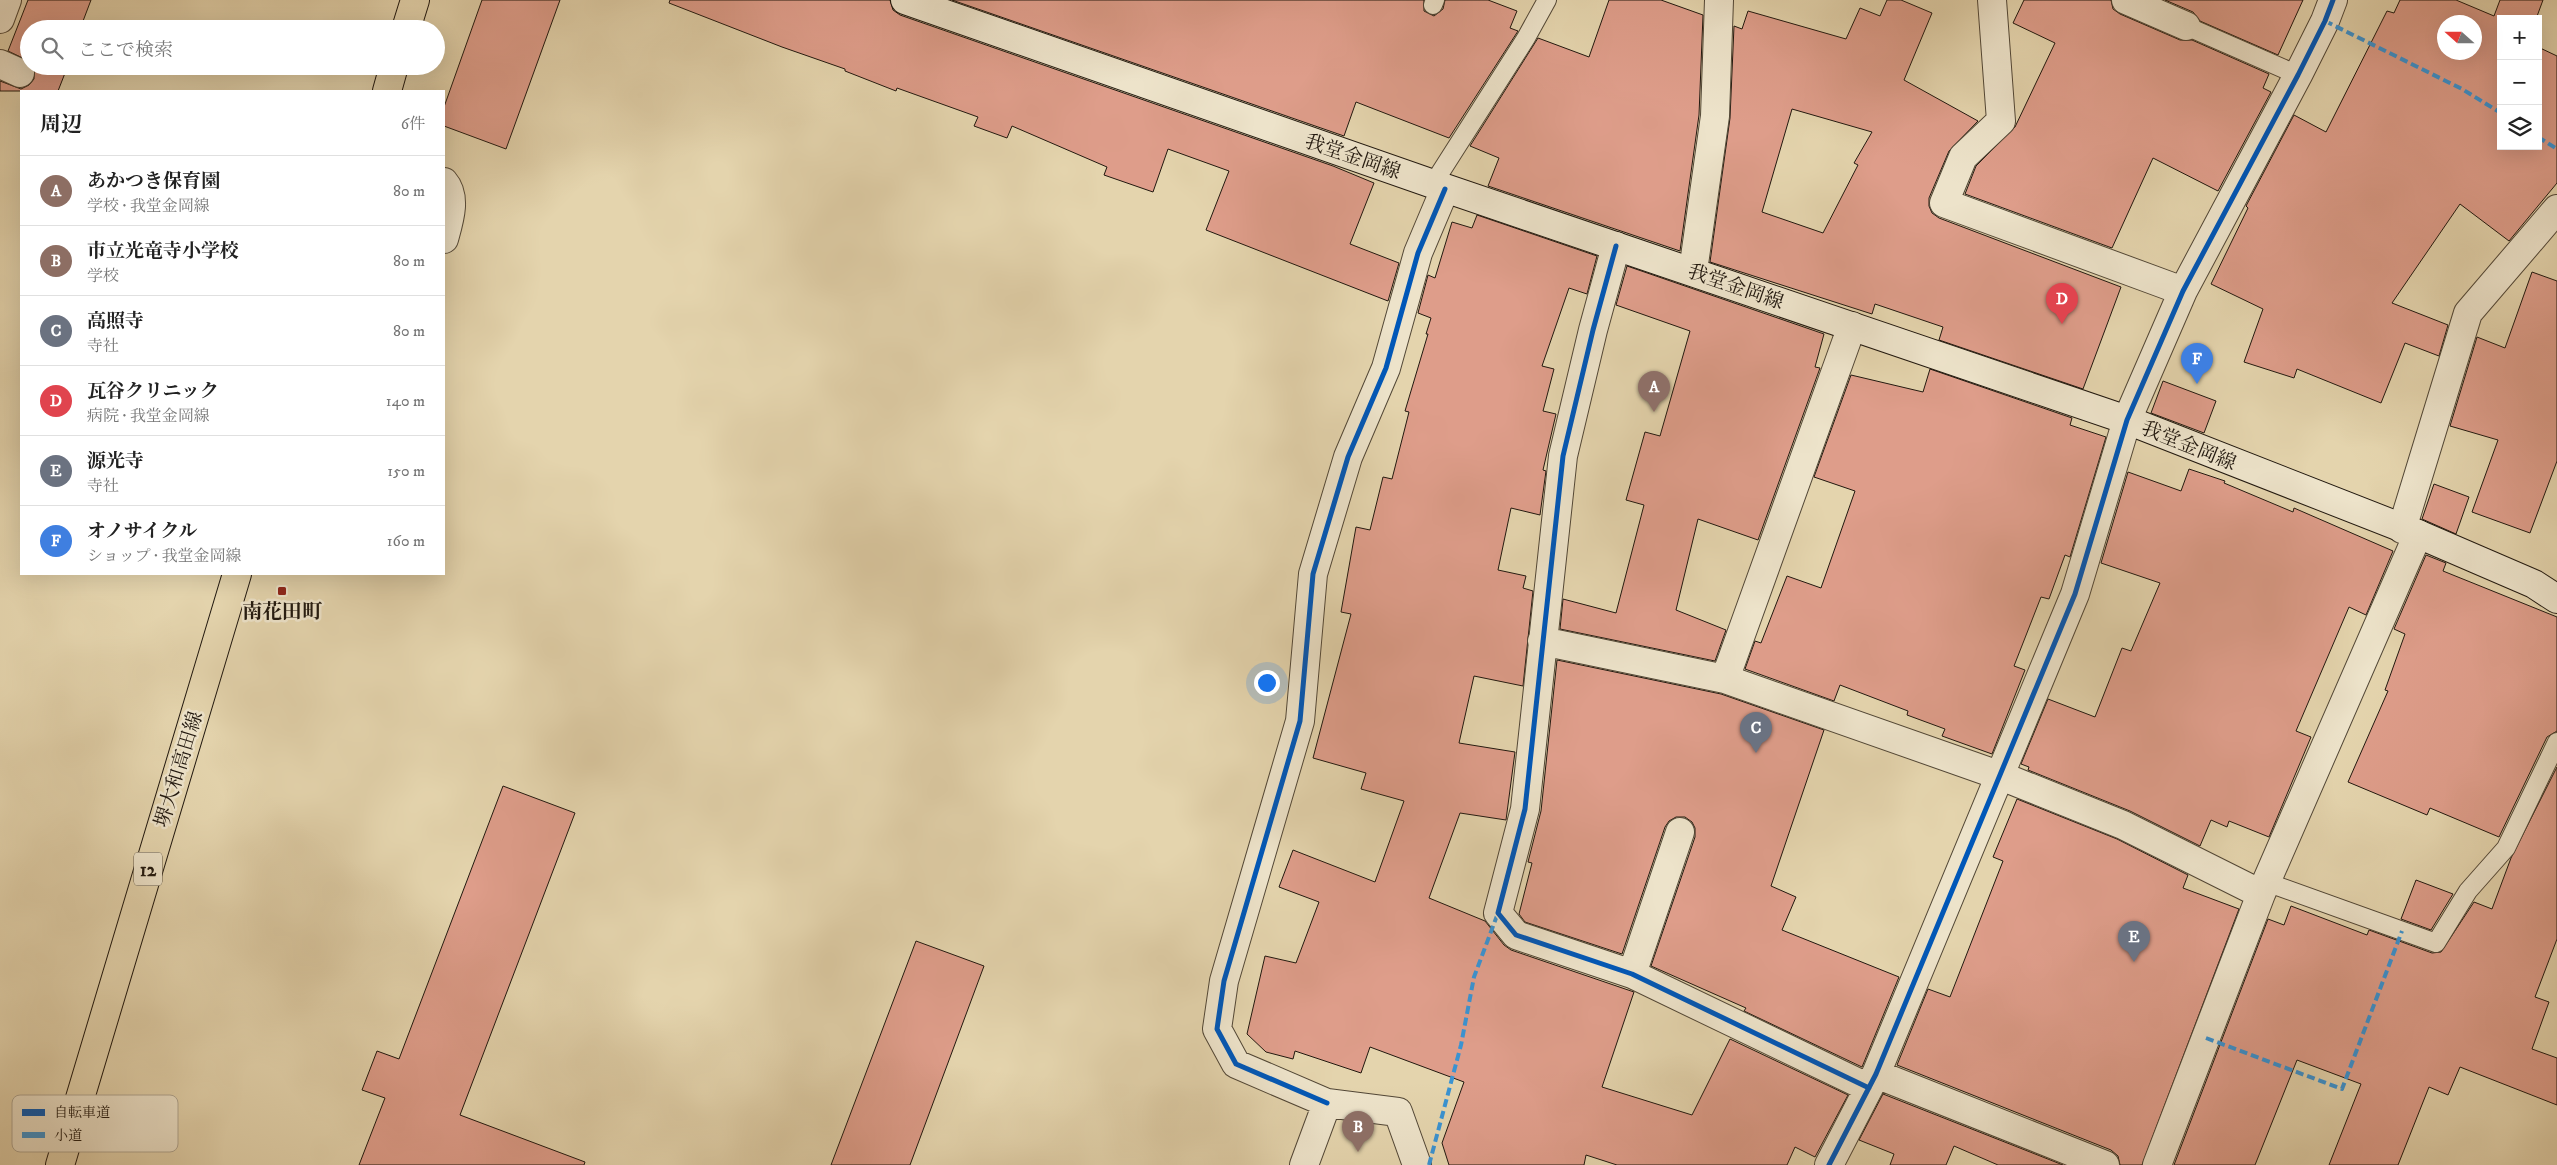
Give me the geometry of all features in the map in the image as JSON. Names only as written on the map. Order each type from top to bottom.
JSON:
[{"type":"main road","points":[[409,20],[415,0]]},
{"type":"main road","points":[[387,90],[391,75]]},
{"type":"main road","name":"堺大和高田線","points":[[81,1095],[236,575]]},
{"type":"main road","name":"堺大和高田線","points":[[60,1165],[64,1152]]},
{"type":"street","points":[[0,20],[7,0]]},
{"type":"street","name":"我堂金岡線","points":[[905,0],[1439,186],[2127,420],[2410,532],[2534,584],[2557,599]]},
{"type":"street","points":[[1693,271],[1715,116],[1719,0]]},
{"type":"street","points":[[1992,0],[2001,121],[1963,157],[1944,203],[2183,291]]},
{"type":"street","points":[[2126,0],[2186,26]]},
{"type":"street","points":[[1830,1165],[1872,1081],[2001,776],[2075,594],[2127,420],[2183,291],[2298,75],[2325,21],[2332,0]]},
{"type":"street","points":[[445,183],[449,188],[451,216],[445,236]]},
{"type":"street","points":[[1417,1165],[1398,1112],[1327,1103],[1236,1064],[1216,1029],[1224,982],[1300,721],[1313,574],[1348,457],[1386,368],[1439,186]]},
{"type":"street","points":[[2157,1165],[2264,888],[2410,532],[2468,313],[2557,209]]},
{"type":"street","points":[[1616,246],[1593,330],[1563,456],[1525,809],[1498,913],[1516,935],[1632,974],[1872,1081],[2105,1165]]},
{"type":"street","points":[[1725,679],[1852,326]]},
{"type":"street","points":[[1542,641],[1725,679],[2001,776],[2123,825],[2264,888]]},
{"type":"street","points":[[1632,974],[1680,832]]},
{"type":"street","points":[[1304,1165],[1327,1103]]},
{"type":"lane","points":[[1439,186],[1547,0]]},
{"type":"lane","points":[[2186,26],[2298,75]]},
{"type":"lane","points":[[2264,888],[2436,943],[2468,891],[2506,848],[2557,742]]},
{"type":"building","points":[[28,0],[91,0],[83,20],[20,20]]},
{"type":"building","points":[[482,0],[560,0],[506,149],[445,126],[445,104]]},
{"type":"building","points":[[670,0],[890,0],[893,10],[900,15],[1333,166],[1374,183],[1350,244],[1399,263],[1388,301],[1206,230],[1229,171],[1168,149],[1153,192],[1104,175],[1107,167],[1012,126],[1007,138],[974,126],[978,117],[897,88],[896,91],[845,71],[845,69],[782,47],[669,3]]},
{"type":"building","points":[[952,0],[1424,0],[1424,11],[1434,16],[1443,9],[1445,0],[1488,0],[1517,11],[1510,28],[1518,31],[1449,138],[1356,102],[1344,136]]},
{"type":"building","points":[[1609,0],[1661,0],[1703,15],[1699,115],[1680,251],[1488,186],[1499,158],[1470,146],[1538,38],[1589,57]]},
{"type":"building","points":[[1887,0],[1901,0],[1932,13],[1904,80],[1978,121],[1949,151],[1929,198],[1929,206],[1932,213],[1939,218],[2121,287],[2083,389],[1939,340],[1943,327],[1875,304],[1872,314],[1710,262],[1730,118],[1734,26],[1742,29],[1748,11],[1846,39],[1860,8],[1880,16]],"holes":[[[1792,109],[1872,132],[1854,163],[1858,165],[1823,233],[1762,212]]]},
{"type":"building","points":[[2024,0],[2111,0],[2113,9],[2120,14],[2180,40],[2192,40],[2269,74],[2263,88],[2271,92],[2218,191],[2153,158],[2112,248],[1965,194],[1976,166],[2015,127],[2055,43],[2013,23]]},
{"type":"building","points":[[2165,0],[2303,0],[2278,55],[2200,21],[2193,12]]},
{"type":"building","points":[[2400,0],[2456,0],[2494,16],[2500,0],[2543,0],[2537,15],[2497,15],[2497,150],[2542,150],[2542,49],[2557,56],[2557,183],[2509,241],[2460,204],[2392,303],[2448,325],[2439,356],[2405,343],[2381,403],[2297,369],[2294,378],[2244,362],[2263,309],[2211,284],[2248,208],[2246,206],[2294,115],[2326,132],[2387,11],[2394,13]]},
{"type":"building","points":[[20,20],[20,57],[8,51]]},
{"type":"building","points":[[34,75],[64,75],[58,90],[0,91],[0,81],[21,89],[29,85],[34,79]]},
{"type":"building","points":[[1477,215],[1597,256],[1587,294],[1569,288],[1542,366],[1554,369],[1543,411],[1556,414],[1543,470],[1546,471],[1540,515],[1511,508],[1498,570],[1526,576],[1523,588],[1533,591],[1523,686],[1474,676],[1459,743],[1515,752],[1506,820],[1460,813],[1429,898],[1485,921],[1504,945],[1511,950],[1634,992],[1602,1087],[1692,1115],[1730,1039],[1848,1095],[1815,1157],[1795,1147],[1787,1165],[1617,1165],[1586,1155],[1584,1165],[1449,1165],[1442,1143],[1464,1082],[1370,1047],[1361,1073],[1295,1051],[1293,1059],[1266,1052],[1247,1034],[1265,956],[1296,963],[1319,902],[1279,887],[1293,850],[1375,882],[1404,801],[1361,789],[1366,773],[1313,758],[1351,614],[1341,612],[1356,527],[1370,530],[1383,477],[1392,479],[1409,412],[1405,411],[1428,334],[1426,334],[1431,318],[1418,313],[1428,275],[1435,278],[1452,222],[1472,228]]},
{"type":"building","points":[[1627,266],[1824,334],[1815,367],[1820,368],[1758,540],[1698,519],[1676,610],[1726,630],[1715,661],[1560,629],[1563,599],[1616,613],[1644,505],[1626,500],[1645,432],[1660,436],[1690,331],[1616,305]]},
{"type":"building","points":[[2532,272],[2557,281],[2557,461],[2530,533],[2472,512],[2498,440],[2450,426],[2477,337],[2505,348]]},
{"type":"building","points":[[1930,369],[2072,418],[2070,425],[2106,437],[2070,557],[2065,555],[2049,599],[2041,597],[2014,666],[2025,670],[1992,754],[1942,736],[1945,729],[1907,715],[1908,711],[1840,685],[1834,701],[1745,669],[1755,641],[1761,643],[1787,576],[1821,588],[1855,491],[1814,477],[1851,375],[1923,392]]},
{"type":"building","points":[[2163,381],[2216,401],[2204,433],[2151,413]]},
{"type":"building","points":[[2189,469],[2225,481],[2224,483],[2293,512],[2294,508],[2393,551],[2366,615],[2349,607],[2296,731],[2311,737],[2269,837],[2229,821],[2227,827],[2211,820],[2200,846],[2130,811],[2028,770],[2029,767],[2021,764],[2048,699],[2095,717],[2122,648],[2131,651],[2160,583],[2101,563],[2128,472],[2181,491]]},
{"type":"building","points":[[2434,484],[2469,497],[2456,534],[2422,519]]},
{"type":"building","points":[[2426,555],[2446,563],[2443,571],[2557,617],[2557,731],[2547,737],[2499,837],[2430,808],[2427,815],[2348,782],[2388,691],[2385,690],[2405,634],[2394,629]]},
{"type":"building","points":[[1557,660],[1721,694],[1824,730],[1771,886],[1796,897],[1782,930],[1899,977],[1862,1067],[1744,1011],[1746,1008],[1651,966],[1695,837],[1695,828],[1692,822],[1685,817],[1676,817],[1669,821],[1665,827],[1622,954],[1525,922],[1519,914],[1532,863],[1528,862],[1541,811]]},
{"type":"building","points":[[2557,767],[2557,939],[2535,997],[2549,1002],[2532,1049],[2557,1058],[2557,1105],[2460,1067],[2448,1095],[2429,1087],[2398,1165],[2329,1165],[2361,1084],[2297,1060],[2255,1165],[2174,1165],[2268,919],[2284,925],[2291,906],[2367,935],[2369,930],[2432,953],[2441,952],[2474,902],[2492,909],[2511,858]]},
{"type":"building","points":[[503,786],[575,813],[460,1115],[585,1162],[584,1165],[359,1165],[385,1098],[362,1090],[377,1051],[399,1059]]},
{"type":"building","points":[[2017,799],[2117,839],[2188,875],[2183,888],[2239,909],[2142,1165],[2120,1165],[2118,1156],[2111,1150],[1897,1065],[1928,989],[1950,997],[2003,861],[1993,857]]},
{"type":"building","points":[[2416,880],[2453,894],[2431,930],[2401,919]]},
{"type":"building","points":[[916,941],[984,966],[910,1165],[831,1165]]},
{"type":"building","points":[[1883,1094],[2063,1165],[1998,1165],[1954,1146],[1946,1165],[1890,1165],[1894,1154],[1859,1140]]},
{"type":"marked path","points":[[2325,21],[2462,89],[2497,111]]},
{"type":"marked path","points":[[2542,140],[2557,149]]},
{"type":"marked path","points":[[1429,1165],[1461,1045],[1474,977],[1498,913]]},
{"type":"marked path","points":[[2206,1038],[2342,1089],[2402,931]]},
{"type":"cycle path","points":[[1829,1165],[1876,1074],[2075,594],[2127,420],[2183,291],[2298,75],[2325,21],[2333,0]]},
{"type":"cycle path","points":[[1327,1103],[1236,1064],[1217,1029],[1224,981],[1300,721],[1313,574],[1348,457],[1386,368],[1418,253],[1445,189]]},
{"type":"cycle path","points":[[1616,246],[1593,330],[1563,456],[1525,809],[1498,913],[1516,935],[1632,974],[1869,1088]]},
{"type":"place","name":"瓦谷クリニック","points":[[2062,324]]},
{"type":"place","name":"オノサイクル","points":[[2197,384]]},
{"type":"place","name":"あかつき保育園","points":[[1654,412]]},
{"type":"place","name":"南花田町","points":[[282,591]]},
{"type":"place","name":"高照寺","points":[[1756,753]]},
{"type":"place","name":"源光寺","points":[[2134,962]]},
{"type":"place","name":"市立光竜寺小学校","points":[[1358,1152]]}]
